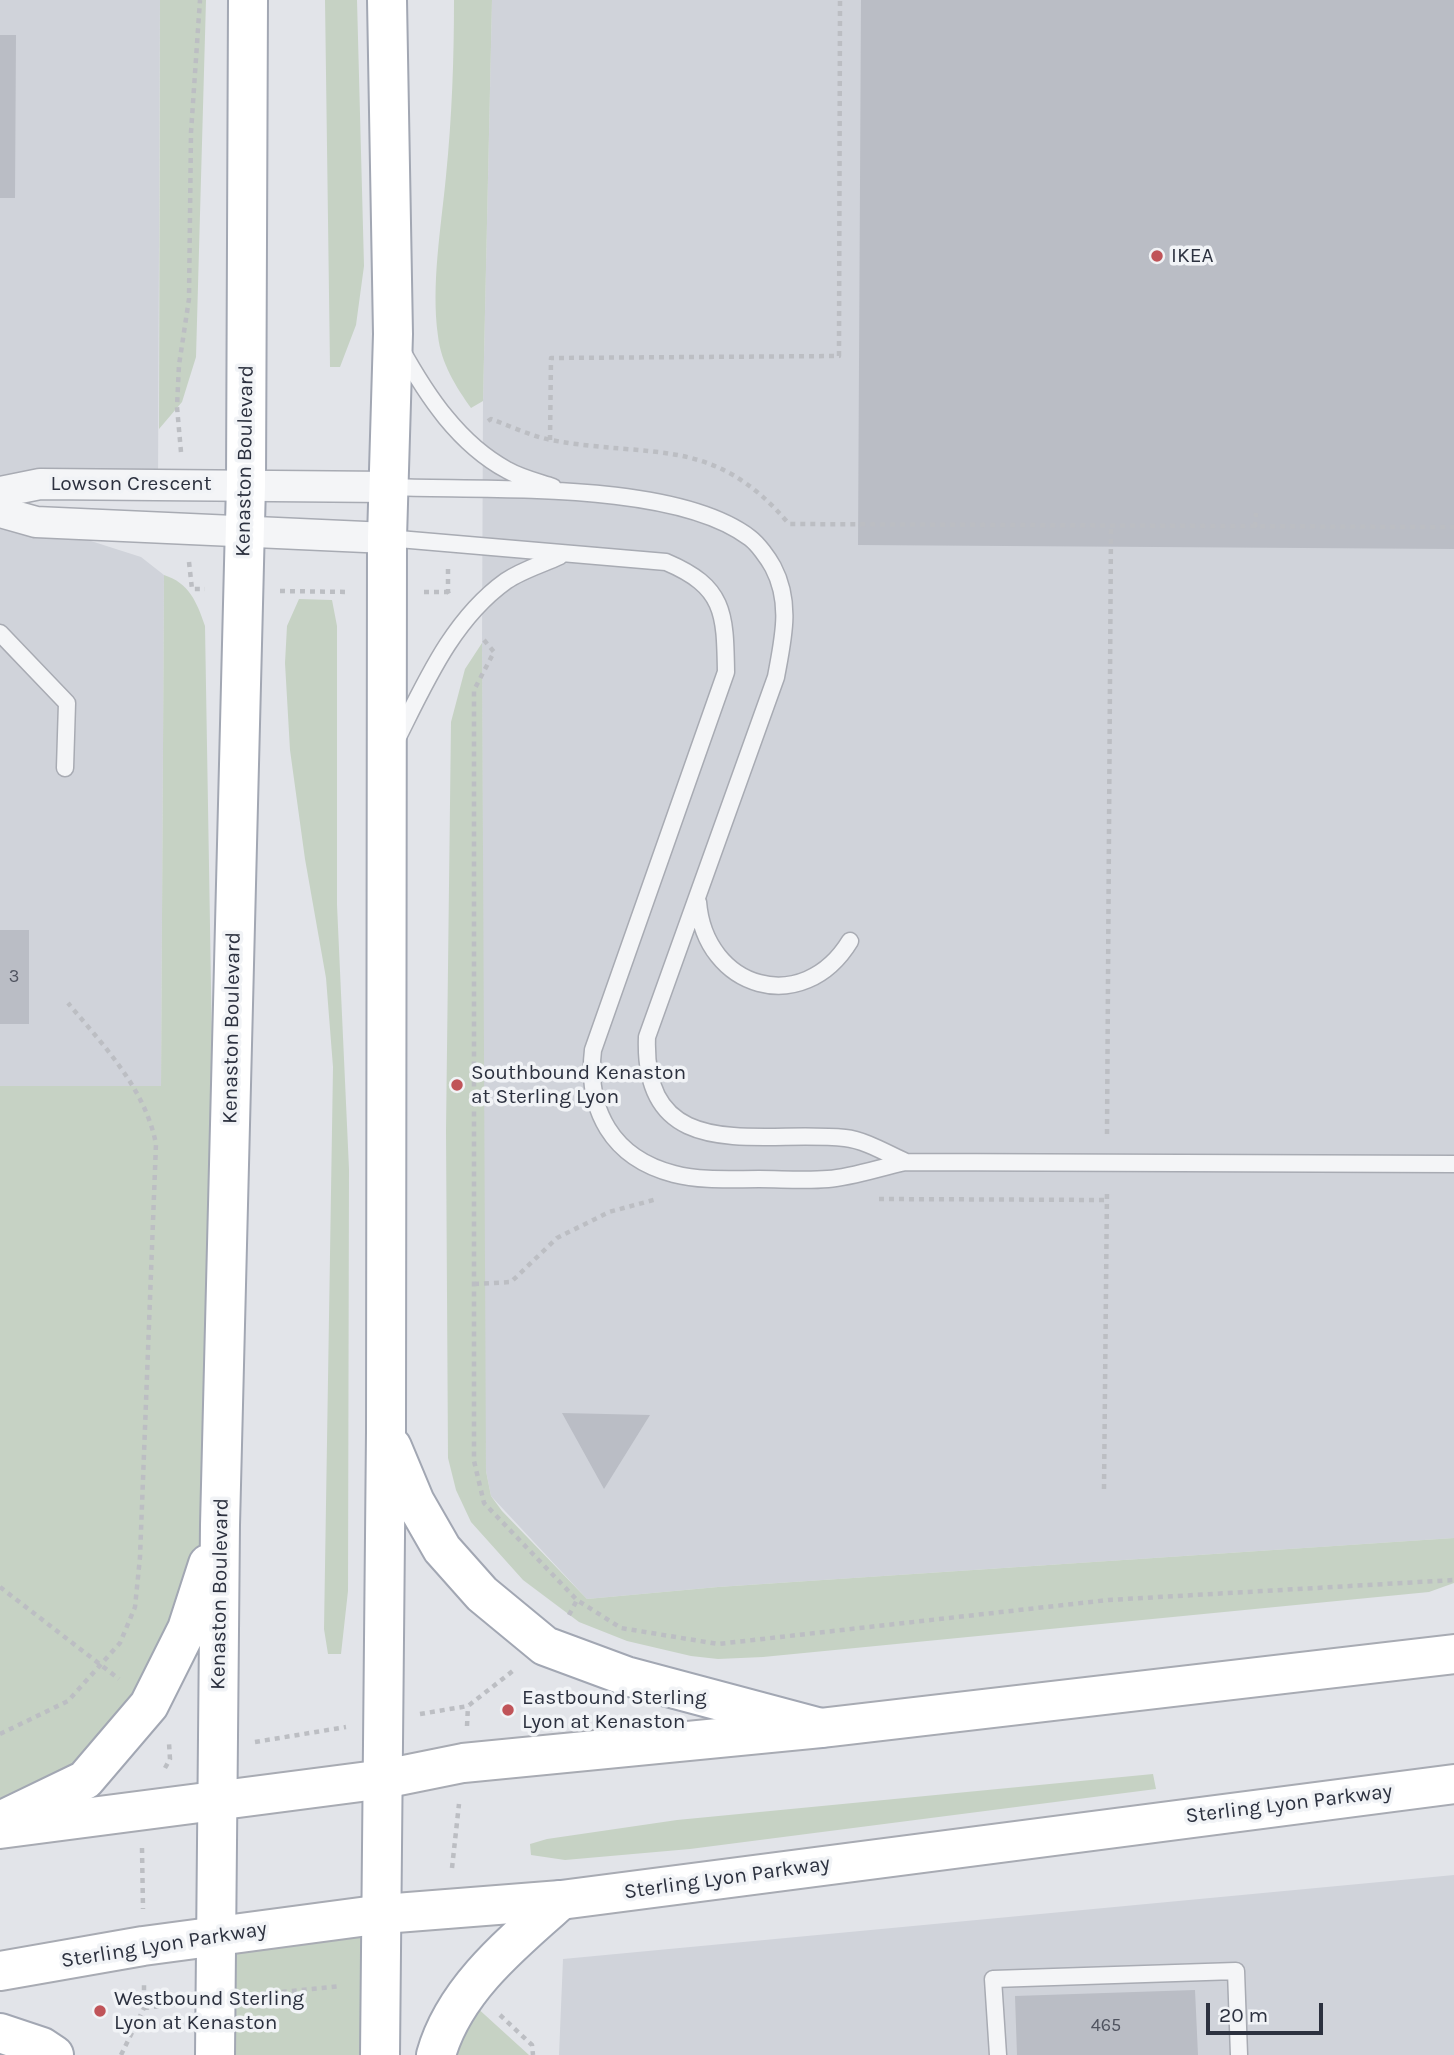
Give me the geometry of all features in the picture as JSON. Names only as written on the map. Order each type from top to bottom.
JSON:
[{"type":"main road","name":"Kenaston Boulevard","points":[[215,2055],[220,1525],[246,484],[248,0]]},
{"type":"main road","points":[[380,2055],[386,1432],[389,755],[387,538],[393,334],[387,0]]},
{"type":"main road","points":[[386,1432],[415,1502],[442,1549],[482,1594],[545,1646],[625,1676],[821,1728]]},
{"type":"main road","points":[[0,1821],[85,1780],[149,1705],[187,1629],[220,1525]]},
{"type":"main road","points":[[0,1829],[384,1779],[463,1763],[821,1728],[1454,1654]]},
{"type":"main road","name":"Sterling Lyon Parkway","points":[[0,1971],[217,1936],[383,1914],[561,1900],[1454,1784]]},
{"type":"main road","points":[[436,2055],[443,2027],[467,1991],[561,1900]]},
{"type":"main road","points":[[0,2033],[42,2047],[54,2055]]},
{"type":"street","name":"Lowson Crescent","points":[[0,492],[40,484],[390,487]]},
{"type":"street","name":"Lowson Crescent","points":[[0,512],[36,522],[387,538]]},
{"type":"lane","points":[[393,334],[425,391],[465,439],[508,471],[569,493]]},
{"type":"lane","points":[[390,487],[569,493],[680,505],[718,519],[752,539],[773,568],[783,596],[786,625],[776,677],[647,1037],[646,1060],[658,1100],[670,1115],[693,1129],[723,1137],[848,1138],[906,1162]]},
{"type":"lane","points":[[387,538],[666,562],[691,572],[708,585],[725,628],[726,672],[593,1050],[592,1093],[600,1115],[628,1152],[648,1165],[674,1174],[705,1179],[829,1179],[906,1162],[1454,1164]]},
{"type":"lane","points":[[389,755],[424,684],[466,616],[508,579],[563,555]]},
{"type":"lane","points":[[0,633],[67,703],[65,768]]},
{"type":"lane","points":[[698,895],[699,916],[712,951],[722,964],[756,983],[775,986],[812,979],[827,970],[850,942]]},
{"type":"lane","points":[[998,2055],[993,1979],[1236,1971],[1239,2055]]},
{"type":"path","points":[[177,407],[179,365],[189,299],[191,132],[200,0]]},
{"type":"path","points":[[550,440],[551,358],[839,356],[840,0]]},
{"type":"path","points":[[491,419],[550,440],[671,452],[722,468],[762,493],[789,524],[1454,527]]},
{"type":"path","points":[[1255,527],[1256,513]]},
{"type":"path","points":[[1104,1489],[1111,526]]},
{"type":"path","points":[[447,592],[494,652],[474,690],[474,1461],[484,1503],[576,1600],[621,1628],[718,1644],[1108,1600],[1454,1580]]},
{"type":"path","points":[[0,1734],[68,1701],[100,1662],[120,1643],[130,1622],[136,1594],[144,1491],[156,1144],[139,1096],[118,1062],[68,1003]]},
{"type":"path","points":[[474,1284],[511,1282],[557,1238],[609,1212],[657,1199],[671,1199]]},
{"type":"path","points":[[875,1199],[1107,1200]]},
{"type":"path","points":[[0,1587],[100,1662]]},
{"type":"path","points":[[170,1759],[218,1748],[468,1706]]},
{"type":"path","points":[[144,2008],[381,1982]]},
{"type":"path","points":[[496,2012],[533,2045],[533,2055]]},
{"type":"shaded area","points":[[0,0],[160,0],[158,485],[0,492]]},
{"type":"shaded area","points":[[492,0],[1454,0],[1454,1538],[718,1587],[587,1599],[491,1496],[486,1471],[484,1411],[482,643],[483,401]]},
{"type":"shaded area","points":[[0,512],[141,557],[164,575],[161,1087],[0,1086]]},
{"type":"shaded area","points":[[1454,1875],[1454,2055],[559,2055],[563,1959]]},
{"type":"green space","points":[[160,0],[206,0],[196,357],[182,402],[159,429]]},
{"type":"green space","points":[[325,0],[357,0],[364,266],[356,325],[340,367],[330,367]]},
{"type":"green space","points":[[454,0],[492,0],[483,401],[471,408],[446,365],[436,317],[438,256],[451,110]]},
{"type":"green space","points":[[164,575],[180,583],[191,594],[205,626],[220,1525],[187,1629],[85,1780],[0,1821],[0,1086],[161,1086]]},
{"type":"green space","points":[[299,599],[332,600],[337,626],[337,905],[349,1169],[348,1591],[341,1654],[328,1654],[324,1629],[333,1067],[326,978],[305,859],[290,750],[285,663],[287,626]]},
{"type":"green space","points":[[482,643],[486,1471],[491,1496],[502,1511],[587,1599],[718,1587],[1454,1538],[1454,1583],[1429,1592],[763,1657],[718,1659],[691,1656],[627,1641],[579,1622],[523,1580],[471,1522],[456,1490],[448,1458],[446,1131],[451,722],[465,669]]},
{"type":"green space","points":[[1153,1774],[1156,1789],[690,1849],[565,1860],[531,1855],[530,1844],[547,1839],[677,1820]]},
{"type":"green space","points":[[383,1914],[380,2055],[215,2055],[217,1935]]},
{"type":"green space","points":[[452,1985],[529,2055],[436,2055]]},
{"type":"building","name":"IKEA","points":[[861,0],[1454,0],[1454,549],[858,545]]},
{"type":"building","points":[[0,35],[16,35],[15,198],[0,198]]},
{"type":"building","points":[[0,930],[29,930],[29,1024],[0,1024]]},
{"type":"building","points":[[562,1413],[650,1415],[604,1489]]},
{"type":"building","points":[[1195,1990],[1198,2055],[1017,2055],[1015,1996]]},
{"type":"place","name":"IKEA","points":[[1157,256]]},
{"type":"place","name":"Southbound Kenaston at Sterling Lyon","points":[[457,1085]]},
{"type":"place","name":"Eastbound Sterling Lyon at Kenaston","points":[[508,1710]]},
{"type":"place","name":"Westbound Sterling Lyon at Kenaston","points":[[100,2011]]}]
